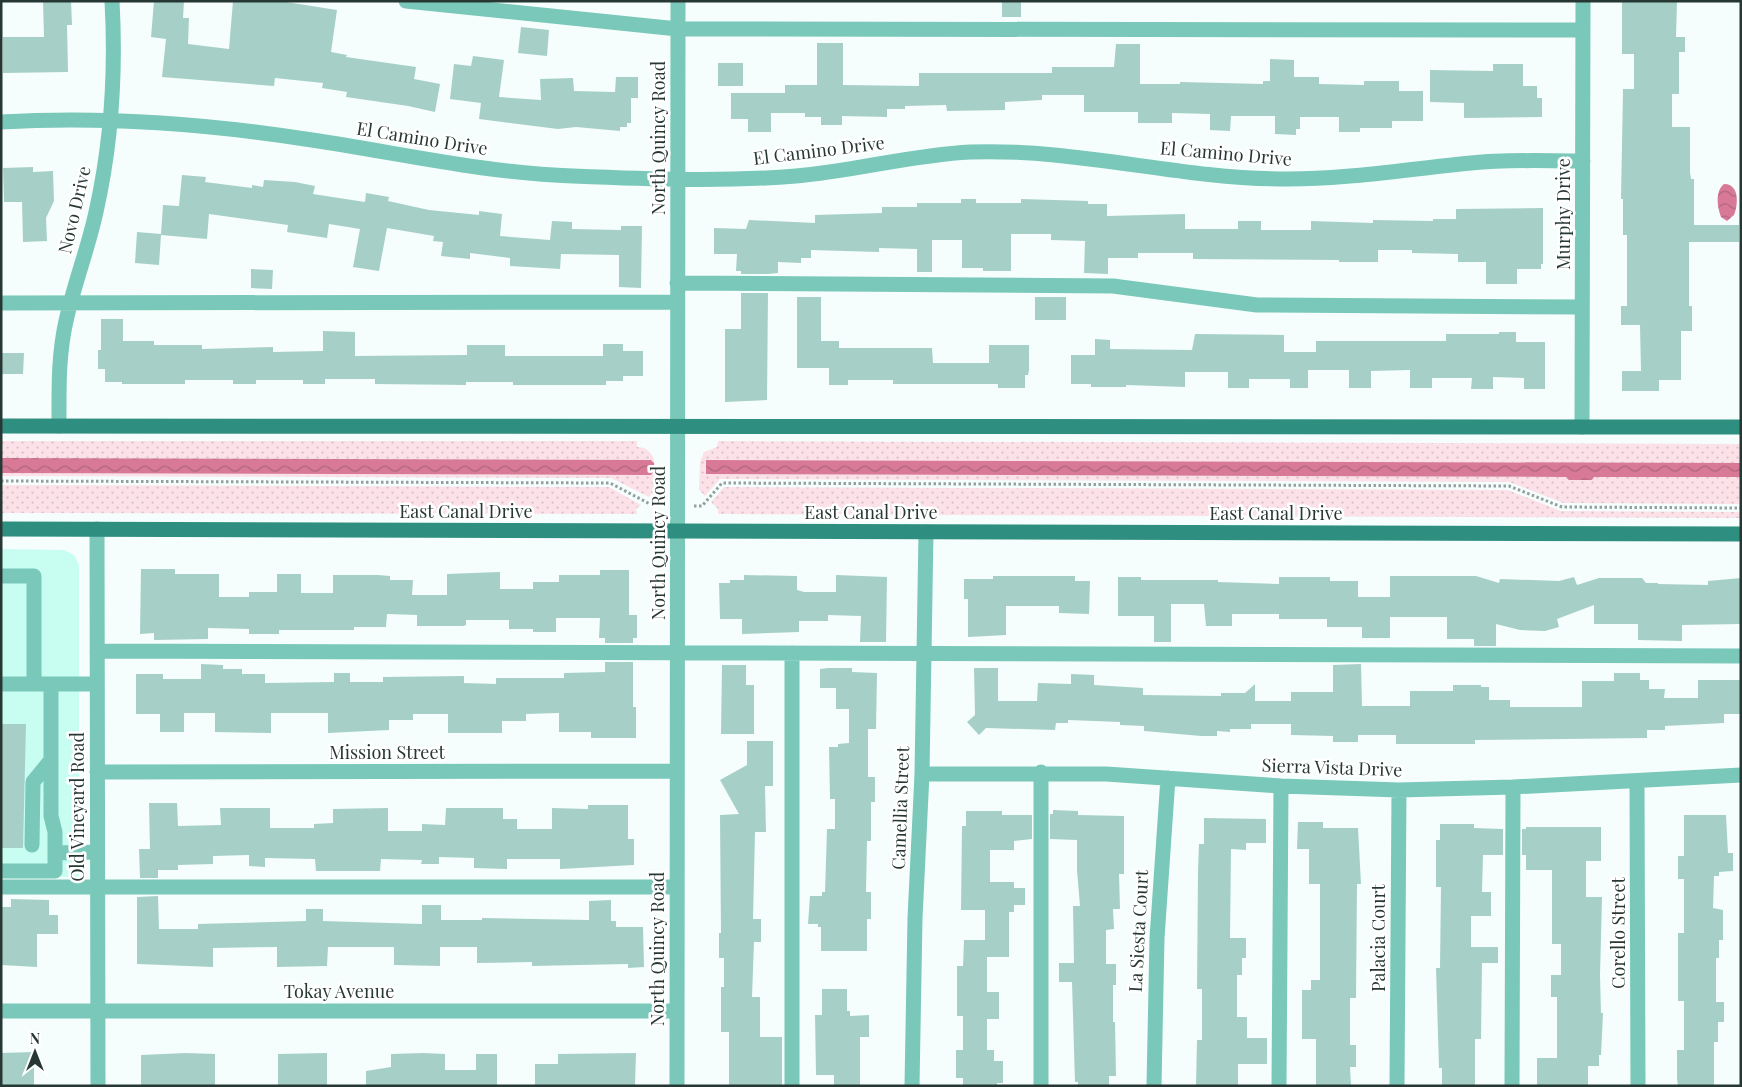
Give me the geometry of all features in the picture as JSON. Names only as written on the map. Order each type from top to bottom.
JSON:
[{"type":"main road","points":[[1,426],[1741,427]]},
{"type":"main road","name":"East Canal Drive","points":[[1,529],[1741,534]]},
{"type":"street","name":"Novo Drive","points":[[59,426],[61,353],[70,303],[97,210],[112,121],[115,66],[112,1]]},
{"type":"street","points":[[406,1],[678,29],[1583,30]]},
{"type":"street","name":"North Quincy Road","points":[[677,1086],[678,1]]},
{"type":"street","name":"Murphy Drive","points":[[1582,427],[1583,1]]},
{"type":"street","name":"El Camino Drive","points":[[1,122],[112,121],[263,133],[491,170],[569,176],[678,178],[798,176],[969,152],[1060,154],[1197,173],[1278,179],[1360,176],[1477,162],[1583,161]]},
{"type":"street","points":[[678,283],[1113,286],[1257,305],[1582,306]]},
{"type":"street","points":[[1,303],[678,302]]},
{"type":"street","name":"Old Vineyard Road","points":[[97,529],[98,1086]]},
{"type":"street","name":"Camellia Street","points":[[912,1086],[914,918],[922,774],[926,532]]},
{"type":"street","points":[[1,576],[34,576],[34,684]]},
{"type":"street","points":[[97,651],[1741,656]]},
{"type":"street","points":[[792,653],[792,1086]]},
{"type":"street","points":[[1,684],[97,684]]},
{"type":"street","points":[[1,871],[55,871],[55,832],[51,816],[52,684]]},
{"type":"street","points":[[32,845],[33,782],[51,760]]},
{"type":"street","name":"Mission Street","points":[[97,772],[677,771]]},
{"type":"street","points":[[1041,772],[1041,1086]]},
{"type":"street","name":"Sierra Vista Drive","points":[[922,774],[1041,772],[1281,786],[1399,790],[1513,787],[1741,775]]},
{"type":"street","name":"La Siesta Court","points":[[1154,1086],[1157,938],[1168,778]]},
{"type":"street","name":"Corello Street","points":[[1637,781],[1638,1086]]},
{"type":"street","points":[[1279,1086],[1281,786]]},
{"type":"street","points":[[1512,1086],[1513,787]]},
{"type":"street","name":"Palacia Court","points":[[1397,1086],[1399,790]]},
{"type":"street","points":[[55,853],[97,852]]},
{"type":"street","points":[[1,886],[677,887]]},
{"type":"street","name":"Tokay Avenue","points":[[1,1011],[677,1011]]},
{"type":"path","points":[[1,481],[610,483],[650,504],[655,504]]},
{"type":"path","points":[[700,506],[722,483],[742,483],[1508,486],[1562,507],[1741,508]]},
{"type":"shaded area","points":[[1,441],[637,441],[637,447],[644,448],[650,452],[655,462],[655,490],[649,497],[611,478],[1,476],[1,473],[651,475],[654,471],[654,463],[651,460],[1,458]]},
{"type":"shaded area","points":[[718,441],[1741,444],[1741,463],[706,461],[706,474],[1566,477],[1570,480],[1592,480],[1594,477],[1741,477],[1741,504],[1563,503],[1509,482],[720,479],[705,496],[699,490],[700,462],[704,452],[717,447]]},
{"type":"shaded area","points":[[1,485],[609,487],[641,505],[636,509],[637,514],[1,513]]},
{"type":"shaded area","points":[[724,487],[1508,490],[1561,511],[1741,512],[1741,518],[718,514],[718,509],[711,502]]},
{"type":"shaded area","points":[[1,549],[64,550],[74,555],[79,565],[79,877],[1,877]]},
{"type":"water","points":[[1724,184],[1733,187],[1737,196],[1734,215],[1727,221],[1721,217],[1718,204],[1719,191]]},
{"type":"water","points":[[1,458],[651,460],[654,463],[654,471],[651,475],[1,473]]},
{"type":"water","points":[[706,460],[1741,463],[1741,477],[1594,477],[1592,480],[1569,480],[1566,477],[706,474]]},
{"type":"building","points":[[43,1],[71,1],[72,25],[67,25],[68,72],[3,73],[3,37],[44,37]]},
{"type":"building","points":[[154,1],[184,1],[183,18],[189,18],[188,44],[229,49],[233,1],[280,1],[337,10],[331,52],[347,55],[346,57],[416,67],[414,79],[440,84],[435,112],[346,97],[347,92],[322,88],[323,83],[275,78],[274,86],[162,77],[166,39],[151,37]]},
{"type":"building","points":[[1002,1],[1021,1],[1021,17],[1002,17]]},
{"type":"building","points":[[1622,1],[1677,1],[1676,37],[1685,37],[1685,52],[1679,52],[1679,94],[1672,94],[1672,127],[1690,127],[1690,172],[1691,179],[1694,179],[1694,225],[1739,225],[1739,242],[1689,242],[1689,306],[1692,306],[1692,331],[1681,331],[1681,380],[1659,380],[1659,391],[1622,391],[1622,371],[1641,371],[1640,325],[1621,325],[1621,306],[1627,306],[1627,235],[1623,235],[1623,199],[1621,199],[1623,89],[1634,89],[1634,54],[1622,54]]},
{"type":"building","points":[[521,27],[549,30],[547,56],[518,53]]},
{"type":"building","points":[[817,43],[843,43],[843,85],[919,86],[919,73],[1052,73],[1052,67],[1114,67],[1116,44],[1140,44],[1140,84],[1180,84],[1180,82],[1263,84],[1263,81],[1270,81],[1270,59],[1294,60],[1294,77],[1319,77],[1319,84],[1364,85],[1364,81],[1399,81],[1399,91],[1423,91],[1423,121],[1392,121],[1392,128],[1360,128],[1360,132],[1339,132],[1339,117],[1300,117],[1300,129],[1296,129],[1296,135],[1275,134],[1275,116],[1231,116],[1230,131],[1210,130],[1210,114],[1172,113],[1172,123],[1138,123],[1138,112],[1084,112],[1084,95],[1042,95],[1042,100],[1005,102],[1005,110],[947,111],[946,105],[905,106],[905,109],[887,109],[887,117],[842,116],[842,125],[821,125],[821,117],[805,117],[805,113],[771,113],[771,132],[748,132],[748,119],[731,119],[731,93],[785,93],[785,85],[817,85]]},
{"type":"building","points":[[473,56],[504,60],[499,97],[541,100],[540,79],[573,78],[574,91],[615,92],[616,77],[638,77],[638,98],[631,98],[631,123],[627,123],[627,127],[620,127],[620,131],[576,127],[558,129],[479,119],[481,103],[450,99],[454,64],[471,66]]},
{"type":"building","points":[[718,63],[743,63],[743,86],[718,86]]},
{"type":"building","points":[[1493,64],[1523,64],[1523,86],[1537,86],[1537,98],[1542,98],[1542,117],[1464,118],[1464,103],[1430,102],[1430,70],[1493,71]]},
{"type":"building","points":[[33,167],[33,172],[53,171],[54,201],[46,218],[47,241],[23,242],[22,202],[4,202],[3,168]]},
{"type":"building","points":[[182,175],[206,177],[205,182],[252,188],[252,185],[263,187],[264,180],[295,182],[315,186],[313,194],[365,202],[366,193],[389,197],[388,201],[429,210],[479,215],[479,211],[502,214],[500,236],[550,240],[552,221],[572,222],[572,229],[621,230],[621,226],[642,226],[641,288],[619,287],[619,255],[561,254],[560,269],[510,266],[510,258],[470,253],[470,259],[441,256],[443,242],[433,241],[434,236],[387,228],[379,271],[353,267],[360,229],[329,224],[327,238],[287,232],[288,225],[209,214],[207,239],[161,235],[159,265],[135,263],[137,232],[161,234],[163,205],[179,206]]},
{"type":"building","points":[[961,199],[976,199],[976,203],[1021,203],[1021,199],[1088,201],[1088,204],[1107,204],[1107,216],[1185,214],[1185,229],[1238,229],[1238,221],[1261,221],[1261,230],[1311,230],[1311,221],[1373,223],[1373,220],[1433,221],[1433,219],[1456,219],[1456,209],[1543,208],[1543,264],[1541,264],[1541,269],[1517,269],[1517,284],[1486,284],[1486,262],[1458,262],[1458,254],[1412,253],[1412,250],[1378,250],[1378,262],[1193,259],[1193,253],[1138,253],[1138,258],[1108,258],[1108,274],[1084,273],[1085,241],[1051,240],[1051,234],[1011,234],[1011,271],[983,271],[983,268],[962,268],[962,240],[932,240],[932,272],[917,272],[917,249],[879,248],[879,252],[811,250],[811,258],[801,258],[801,263],[778,262],[778,273],[768,274],[741,274],[741,271],[736,271],[737,254],[714,254],[714,228],[746,229],[749,220],[815,223],[815,215],[882,213],[882,207],[917,207],[917,203],[961,203]]},
{"type":"building","points":[[251,269],[273,270],[272,289],[251,288]]},
{"type":"building","points":[[741,293],[768,293],[767,400],[725,402],[725,329],[741,329]]},
{"type":"building","points":[[797,297],[821,297],[821,341],[839,341],[839,348],[932,348],[933,363],[989,363],[989,345],[1029,345],[1029,370],[1028,375],[1025,375],[1025,388],[998,388],[998,384],[893,384],[893,380],[848,380],[848,385],[829,385],[829,368],[797,368]]},
{"type":"building","points":[[1035,297],[1066,297],[1066,320],[1035,320]]},
{"type":"building","points":[[101,319],[123,319],[123,341],[154,341],[154,345],[202,345],[202,349],[273,347],[273,352],[323,351],[323,331],[355,332],[355,356],[467,355],[467,345],[505,345],[505,356],[603,356],[603,344],[623,344],[623,351],[643,351],[643,376],[623,376],[623,381],[606,381],[606,385],[513,385],[513,382],[466,382],[466,385],[375,384],[375,379],[325,379],[325,384],[303,384],[303,380],[256,380],[256,384],[233,384],[233,380],[185,380],[185,384],[122,384],[122,382],[105,382],[105,369],[98,369],[98,350],[101,350]]},
{"type":"building","points":[[1499,332],[1516,332],[1516,342],[1545,342],[1545,389],[1524,389],[1524,378],[1493,377],[1493,389],[1471,389],[1472,378],[1432,378],[1432,388],[1410,388],[1410,370],[1371,371],[1371,388],[1349,388],[1349,370],[1308,370],[1308,388],[1290,388],[1290,379],[1249,379],[1249,388],[1228,388],[1228,372],[1185,372],[1185,387],[1126,385],[1126,387],[1091,387],[1091,384],[1071,384],[1071,355],[1095,355],[1095,339],[1110,340],[1110,349],[1192,350],[1195,334],[1284,335],[1284,352],[1316,352],[1316,341],[1446,341],[1446,334],[1499,334]]},
{"type":"building","points":[[1,353],[24,353],[23,374],[1,374]]},
{"type":"building","points":[[141,569],[175,569],[175,574],[219,574],[219,597],[249,597],[249,592],[277,592],[277,574],[301,574],[301,593],[333,593],[333,575],[378,575],[390,576],[390,580],[413,580],[412,595],[447,595],[447,574],[500,572],[500,589],[533,589],[533,582],[559,582],[559,575],[600,575],[600,570],[629,570],[629,615],[637,615],[637,638],[633,638],[633,643],[605,643],[605,638],[599,638],[600,618],[556,618],[556,632],[533,632],[533,629],[509,629],[509,620],[466,620],[466,625],[463,626],[417,626],[417,615],[387,614],[386,627],[354,627],[354,630],[279,630],[279,634],[249,634],[249,629],[208,628],[208,639],[154,640],[154,633],[140,634]]},
{"type":"building","points":[[744,575],[797,576],[797,590],[804,592],[836,592],[836,575],[887,577],[886,642],[860,642],[861,616],[828,615],[828,621],[799,621],[799,632],[742,634],[742,619],[720,619],[719,583],[730,583],[730,580],[744,580]]},
{"type":"building","points":[[993,576],[1075,576],[1075,581],[1090,581],[1089,614],[1059,613],[1059,606],[1006,606],[1006,635],[968,637],[968,599],[964,599],[964,579],[993,579]]},
{"type":"building","points":[[1390,576],[1476,576],[1499,583],[1500,579],[1559,581],[1574,577],[1577,585],[1599,578],[1642,578],[1646,583],[1708,585],[1708,581],[1741,578],[1741,624],[1682,625],[1682,641],[1638,640],[1638,624],[1594,624],[1594,605],[1557,619],[1559,627],[1545,631],[1520,630],[1496,624],[1496,646],[1474,646],[1474,639],[1447,639],[1447,617],[1390,617],[1390,638],[1362,638],[1362,627],[1327,627],[1327,619],[1279,619],[1279,614],[1232,614],[1232,626],[1206,626],[1204,604],[1171,604],[1171,642],[1154,642],[1154,616],[1118,616],[1118,577],[1141,577],[1141,580],[1218,580],[1218,582],[1279,584],[1279,577],[1330,577],[1330,581],[1358,581],[1358,597],[1390,597]]},
{"type":"building","points":[[605,662],[633,662],[633,707],[636,707],[636,738],[591,738],[591,732],[559,732],[559,713],[526,714],[526,721],[502,721],[502,733],[448,733],[448,714],[413,714],[413,720],[389,720],[389,730],[328,733],[328,713],[271,713],[271,733],[215,732],[215,713],[184,713],[184,732],[160,732],[160,714],[136,714],[136,674],[163,674],[163,679],[201,679],[201,664],[223,665],[223,669],[242,669],[242,674],[265,674],[265,683],[334,682],[334,673],[350,673],[350,682],[383,682],[383,677],[464,676],[464,683],[496,684],[496,678],[564,678],[564,673],[605,672]]},
{"type":"building","points":[[1361,664],[1362,706],[1410,706],[1410,691],[1453,691],[1453,685],[1481,685],[1481,687],[1489,687],[1489,700],[1510,700],[1510,707],[1582,707],[1582,681],[1614,681],[1614,673],[1640,673],[1640,680],[1649,680],[1649,689],[1665,689],[1664,698],[1698,698],[1698,680],[1741,680],[1741,714],[1724,714],[1724,723],[1665,726],[1665,730],[1647,730],[1647,738],[1475,740],[1475,744],[1396,744],[1396,735],[1358,735],[1358,742],[1333,742],[1333,736],[1291,735],[1291,724],[1251,724],[1251,729],[1230,729],[1230,732],[1217,731],[1217,736],[1201,736],[1144,731],[1144,726],[1120,725],[1120,722],[1068,720],[1068,723],[1056,723],[1055,730],[986,728],[979,735],[967,722],[975,715],[974,668],[998,668],[998,701],[1037,701],[1038,683],[1071,684],[1071,674],[1094,675],[1094,685],[1143,688],[1143,695],[1221,696],[1221,693],[1245,693],[1255,684],[1255,701],[1291,701],[1291,692],[1333,692],[1333,665]]},
{"type":"building","points":[[722,665],[746,665],[746,685],[754,685],[754,734],[721,734]]},
{"type":"building","points":[[852,668],[852,672],[877,673],[876,729],[868,729],[868,777],[875,777],[875,802],[871,802],[871,841],[867,841],[866,892],[871,892],[871,919],[867,919],[867,951],[821,951],[821,927],[818,927],[818,924],[808,924],[810,896],[822,896],[822,892],[825,892],[827,829],[835,829],[835,799],[830,799],[829,747],[838,747],[838,744],[849,743],[849,709],[836,709],[836,688],[820,688],[820,669]]},
{"type":"building","points":[[1,724],[26,724],[23,848],[1,848]]},
{"type":"building","points":[[747,741],[773,741],[773,786],[765,786],[766,832],[755,832],[753,919],[761,919],[761,942],[754,942],[752,997],[760,997],[760,1037],[782,1037],[782,1085],[729,1086],[729,1032],[721,1032],[721,987],[724,987],[724,958],[719,958],[719,933],[721,933],[720,815],[739,814],[720,780],[747,765]]},
{"type":"building","points":[[149,803],[177,803],[178,826],[221,825],[220,808],[270,808],[270,828],[314,828],[314,824],[333,823],[333,809],[388,808],[388,831],[422,831],[422,824],[445,825],[446,808],[503,808],[503,819],[517,819],[517,829],[552,829],[552,808],[588,809],[588,805],[628,805],[628,839],[634,839],[634,865],[560,869],[560,859],[507,859],[507,869],[474,868],[474,858],[439,857],[439,864],[421,864],[422,860],[381,859],[380,871],[316,871],[315,859],[265,858],[265,867],[249,866],[249,855],[213,856],[213,864],[178,865],[178,870],[158,870],[158,878],[140,878],[139,849],[150,849]]},
{"type":"building","points":[[1053,810],[1078,811],[1078,815],[1124,816],[1124,874],[1119,874],[1120,909],[1113,909],[1114,929],[1106,930],[1106,964],[1116,964],[1116,985],[1113,985],[1113,1022],[1115,1022],[1116,1076],[1109,1076],[1109,1086],[1078,1086],[1078,1082],[1075,1082],[1072,982],[1059,982],[1059,963],[1074,963],[1073,906],[1080,906],[1077,840],[1050,839],[1050,814],[1053,814]]},
{"type":"building","points":[[966,811],[1002,811],[1002,815],[1032,815],[1032,839],[1014,841],[1014,850],[990,850],[990,882],[1014,882],[1014,888],[1025,888],[1025,905],[1014,905],[1014,912],[1009,912],[1009,957],[987,957],[987,992],[999,992],[999,1019],[987,1019],[987,1050],[994,1050],[994,1061],[1003,1061],[1003,1083],[997,1083],[997,1086],[963,1086],[963,1078],[956,1078],[956,1050],[963,1050],[963,1016],[957,1016],[957,966],[963,966],[964,940],[985,940],[985,910],[961,910],[962,826],[966,826]]},
{"type":"building","points":[[1684,815],[1726,815],[1728,853],[1733,853],[1733,871],[1719,872],[1719,876],[1714,876],[1713,908],[1723,910],[1723,940],[1719,940],[1719,958],[1716,958],[1716,1002],[1724,1002],[1724,1022],[1718,1022],[1718,1042],[1714,1042],[1714,1086],[1678,1086],[1677,1078],[1677,1050],[1684,1050],[1684,1001],[1678,1001],[1678,933],[1684,933],[1684,879],[1678,879],[1678,856],[1684,856]]},
{"type":"building","points":[[1204,818],[1266,819],[1266,843],[1246,843],[1246,850],[1231,849],[1230,938],[1246,938],[1246,958],[1242,958],[1242,975],[1237,975],[1237,1017],[1247,1017],[1247,1038],[1267,1038],[1267,1064],[1238,1064],[1238,1086],[1196,1086],[1197,1040],[1202,1040],[1202,989],[1197,989],[1198,871],[1199,844],[1204,844]]},
{"type":"building","points":[[1298,822],[1323,822],[1323,828],[1358,828],[1361,884],[1357,884],[1356,998],[1350,998],[1350,1045],[1356,1045],[1356,1067],[1350,1067],[1351,1086],[1316,1086],[1316,1039],[1302,1039],[1302,990],[1311,990],[1311,980],[1320,980],[1320,884],[1309,884],[1309,849],[1297,849]]},
{"type":"building","points":[[1440,824],[1474,824],[1474,828],[1503,829],[1503,855],[1483,855],[1482,892],[1491,892],[1491,916],[1471,916],[1471,947],[1498,947],[1498,963],[1482,963],[1481,1039],[1475,1039],[1475,1086],[1442,1086],[1442,1068],[1439,1068],[1436,968],[1440,968],[1441,887],[1436,887],[1436,840],[1440,840]]},
{"type":"building","points":[[1526,827],[1601,827],[1601,861],[1586,861],[1586,897],[1602,897],[1600,975],[1601,1013],[1603,1013],[1601,1055],[1599,1055],[1599,1066],[1588,1066],[1588,1086],[1537,1086],[1537,1058],[1557,1058],[1557,997],[1551,997],[1551,975],[1561,975],[1561,944],[1552,944],[1552,870],[1526,870],[1526,855],[1522,855],[1522,829],[1526,829]]},
{"type":"building","points":[[158,896],[159,929],[198,929],[198,924],[306,921],[306,909],[323,909],[323,921],[422,924],[422,905],[441,905],[441,920],[482,920],[482,918],[589,920],[589,901],[611,900],[611,921],[616,921],[616,927],[643,927],[644,967],[628,968],[628,964],[532,966],[532,962],[477,963],[477,947],[440,947],[440,966],[394,965],[394,947],[328,947],[327,966],[277,967],[277,947],[213,948],[213,967],[137,964],[137,897]]},
{"type":"building","points":[[11,899],[49,900],[49,915],[58,915],[58,934],[37,934],[37,967],[1,965],[1,907],[11,907]]},
{"type":"building","points":[[822,989],[847,989],[847,1011],[850,1011],[850,1016],[869,1015],[869,1037],[860,1037],[860,1086],[834,1086],[834,1075],[816,1075],[815,1015],[822,1015]]},
{"type":"building","points":[[34,1052],[34,1086],[1,1086],[1,1053]]},
{"type":"building","points":[[327,1053],[327,1086],[278,1086],[278,1054]]},
{"type":"building","points":[[636,1053],[635,1086],[535,1086],[535,1064],[558,1064],[558,1054]]},
{"type":"building","points":[[215,1054],[215,1086],[141,1086],[141,1055]]},
{"type":"building","points":[[391,1054],[445,1054],[445,1070],[476,1070],[476,1054],[497,1054],[497,1086],[366,1086],[366,1071],[391,1067]]}]
